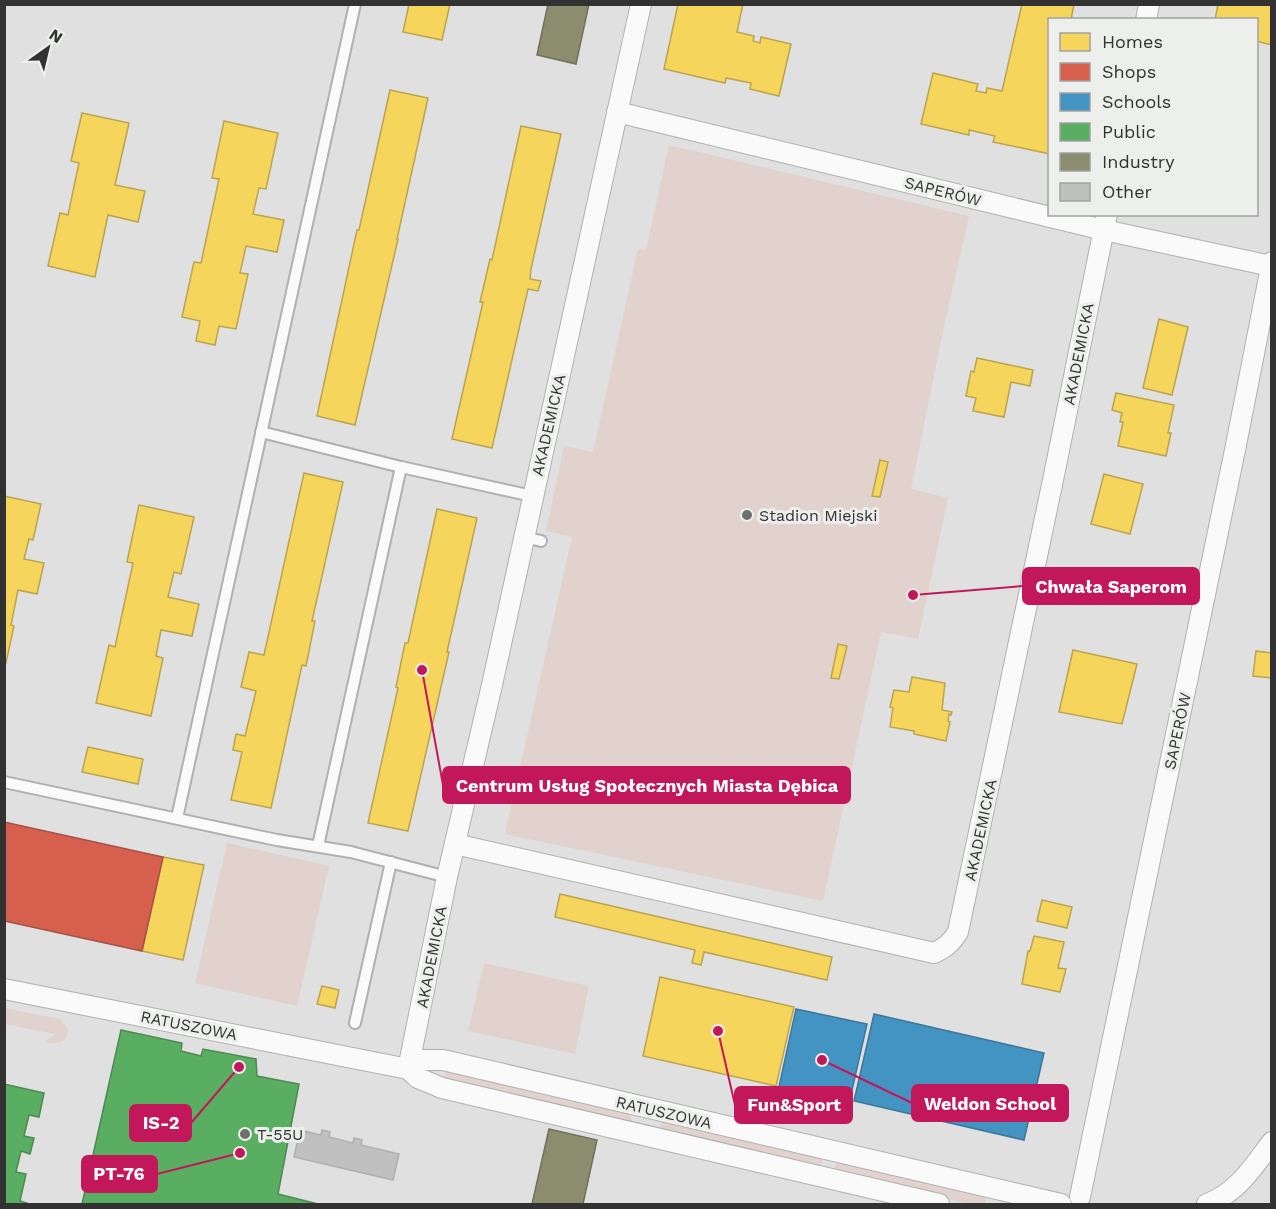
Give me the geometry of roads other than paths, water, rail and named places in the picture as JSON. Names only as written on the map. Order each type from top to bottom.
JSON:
[{"type":"street","name":"AKADEMICKA","points":[[408,1069],[447,877],[532,539],[532,496],[641,4]]},
{"type":"street","name":"SAPERÓW","points":[[617,112],[1048,209]]},
{"type":"street","name":"SAPERÓW","points":[[1079,216],[1271,264],[1086,1201]]},
{"type":"street","name":"AKADEMICKA","points":[[455,844],[934,953],[945,948],[958,932],[1106,222]]},
{"type":"street","name":"RATUSZOWA","points":[[4,989],[408,1069],[418,1078],[442,1088],[939,1204]]},
{"type":"street","name":"RATUSZOWA","points":[[408,1069],[423,1060],[443,1060],[1061,1204]]},
{"type":"street","points":[[1207,1204],[1220,1199],[1240,1184],[1272,1142]]},
{"type":"street","points":[[1061,1204],[1070,1198],[1086,1201]]},
{"type":"lane","points":[[177,818],[355,4]]},
{"type":"lane","points":[[261,432],[401,467],[532,496]]},
{"type":"lane","points":[[318,846],[401,467]]},
{"type":"lane","points":[[4,782],[277,840],[351,852],[447,877]]},
{"type":"lane","points":[[355,1023],[391,862]]},
{"type":"place","name":"Stadion Miejski","points":[[747,515]]},
{"type":"place","name":"Chwała Saperom","points":[[913,595]]},
{"type":"place","name":"Centrum Usług Społecznych Miasta Dębica","points":[[422,670]]},
{"type":"place","name":"Fun&Sport","points":[[718,1031]]},
{"type":"place","name":"Weldon School","points":[[822,1060]]},
{"type":"place","name":"IS-2","points":[[239,1067]]},
{"type":"place","name":"T-55U","points":[[245,1134]]},
{"type":"place","name":"PT-76","points":[[240,1153]]}]
